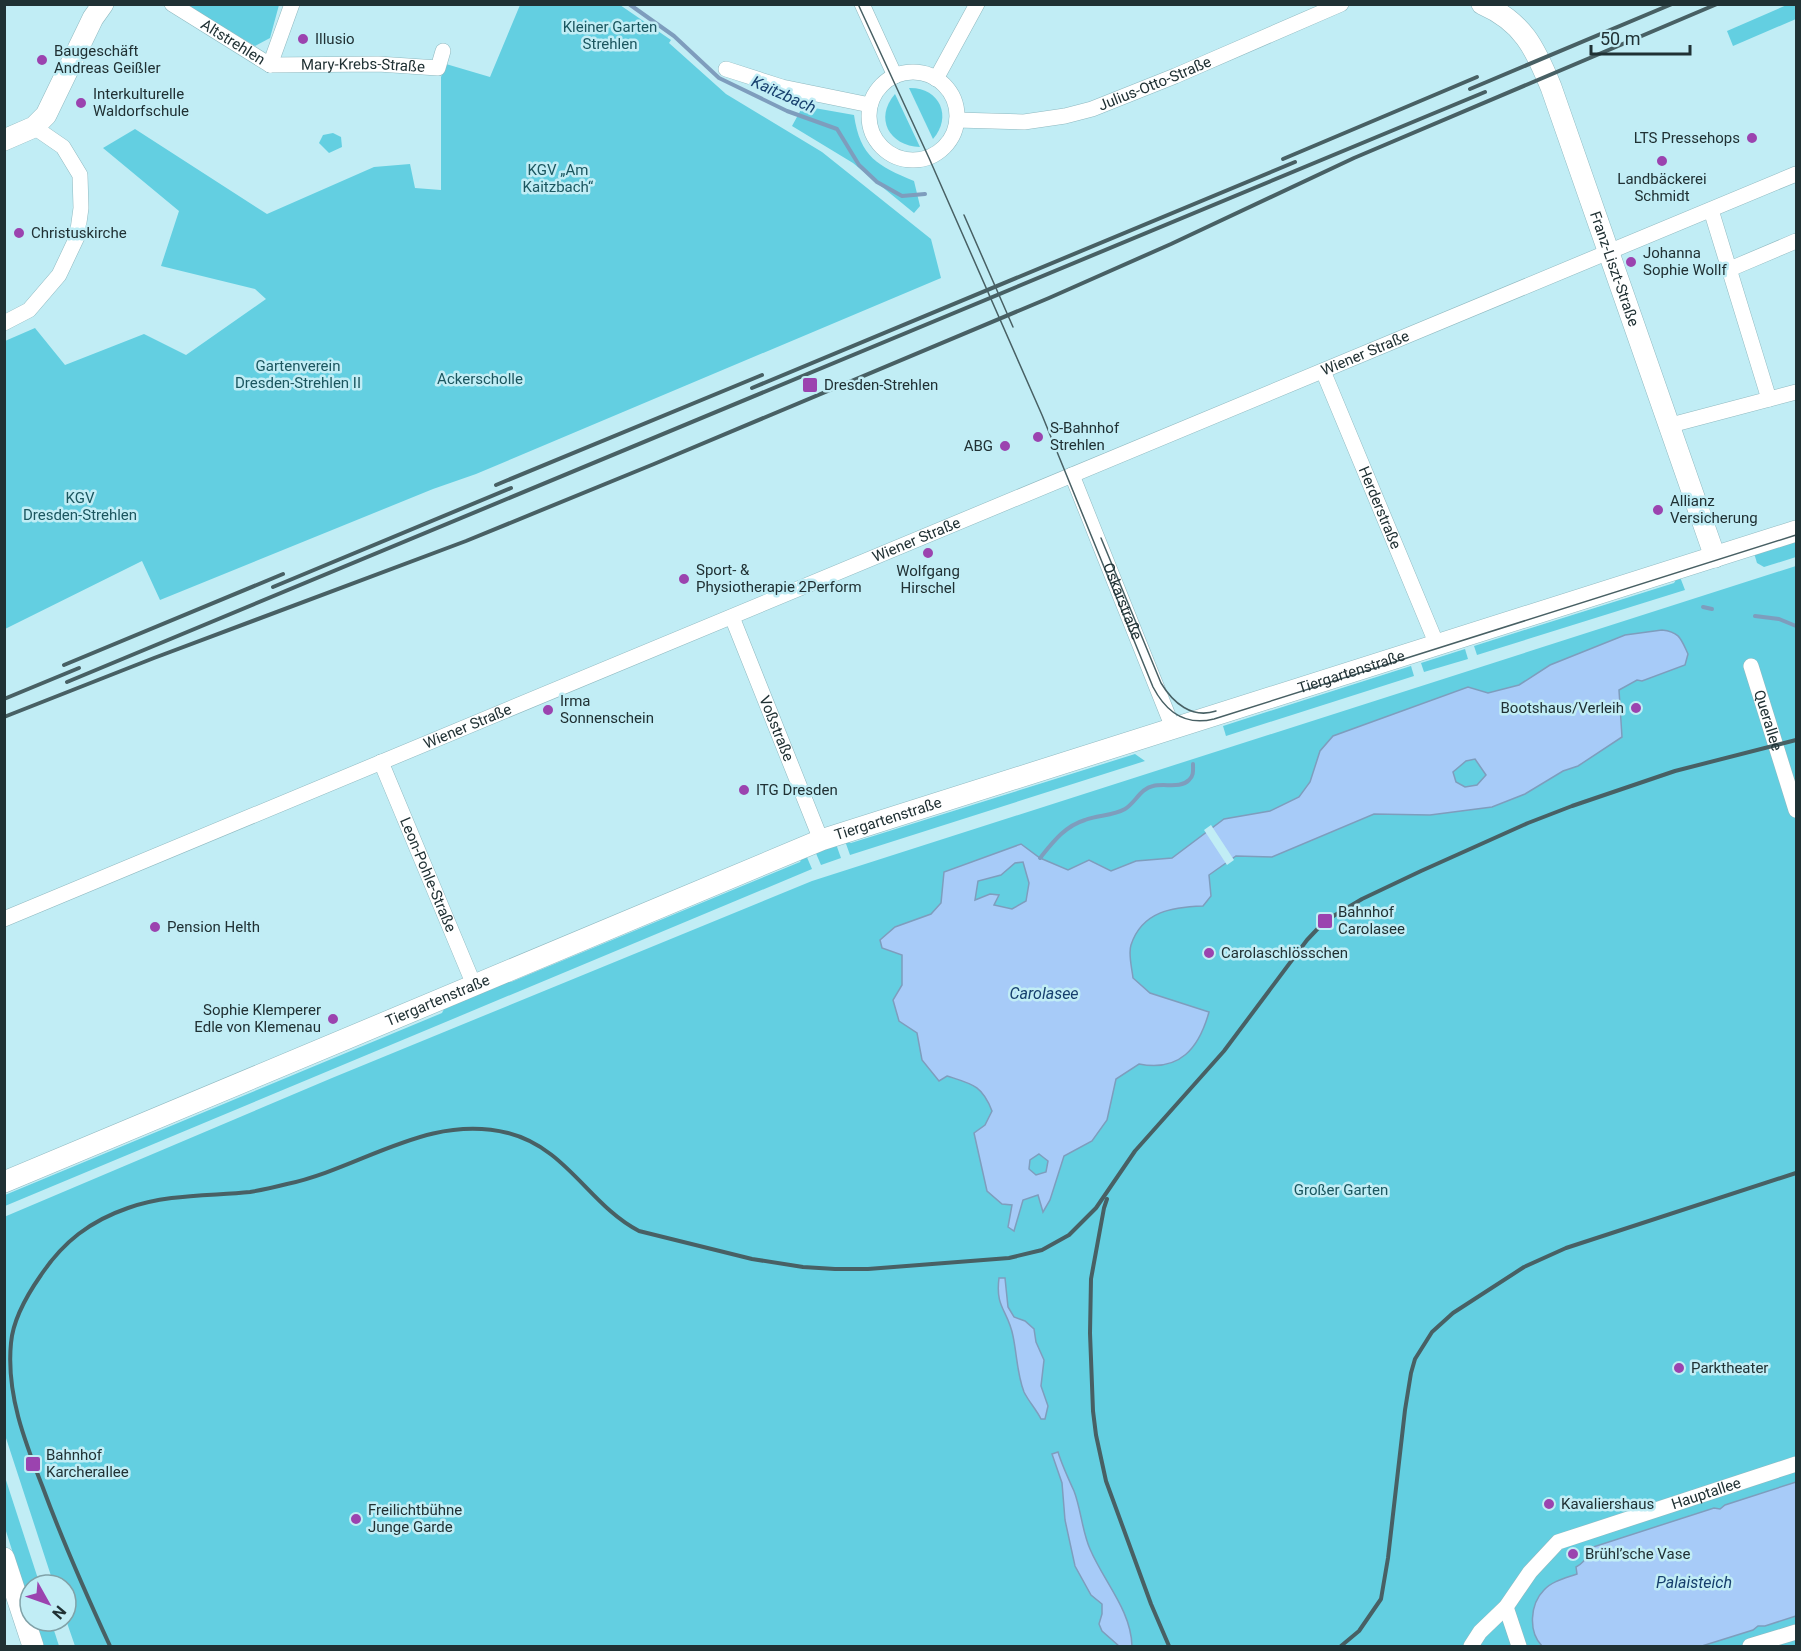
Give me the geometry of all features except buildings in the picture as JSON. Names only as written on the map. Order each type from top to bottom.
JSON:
[{"type":"main road","points":[[4,140],[34,127],[46,115],[93,18],[103,4]]},
{"type":"main road","name":"Franz-Liszt-Straße","points":[[1482,4],[1496,10],[1523,32],[1532,44],[1551,87],[1671,425],[1715,557]]},
{"type":"main road","name":"Tiergartenstraße","points":[[4,1182],[821,840],[1797,531]]},
{"type":"main road","points":[[4,1558],[33,1647]]},
{"type":"street","name":"Altstrehlen","points":[[172,4],[270,65],[292,4]]},
{"type":"street","points":[[862,4],[895,76]]},
{"type":"street","points":[[936,79],[977,4]]},
{"type":"street","name":"Julius-Otto-Straße","points":[[957,120],[1024,122],[1092,109],[1175,76],[1341,4]]},
{"type":"street","name":"Mary-Krebs-Straße","points":[[270,65],[378,64],[438,68],[444,51]]},
{"type":"street","points":[[726,69],[782,87],[870,105]]},
{"type":"street","points":[[912,72],[936,79],[945,86],[957,108],[954,133],[947,145],[936,154],[916,161],[889,154],[872,132],[869,119],[870,105],[882,85],[895,76],[912,72]]},
{"type":"street","points":[[4,323],[29,310],[58,275],[77,237],[79,227],[80,175],[63,147],[34,127]]},
{"type":"street","name":"Wiener Straße","points":[[4,919],[1797,174]]},
{"type":"street","points":[[1711,210],[1769,399]]},
{"type":"street","points":[[1730,269],[1797,241]]},
{"type":"street","name":"Herderstraße","points":[[1323,371],[1437,645]]},
{"type":"street","points":[[1671,425],[1797,392]]},
{"type":"street","name":"Oskarstraße","points":[[1072,476],[1173,728]]},
{"type":"street","name":"Voßstraße","points":[[732,617],[821,840]]},
{"type":"street","name":"Querallee","points":[[1751,666],[1797,810]]},
{"type":"street","name":"Leon-Pohle-Straße","points":[[381,762],[474,985]]},
{"type":"street","name":"Hauptallee","points":[[1471,1647],[1480,1632],[1506,1606],[1530,1572],[1558,1542],[1797,1464]]},
{"type":"street","points":[[1506,1606],[1519,1647]]},
{"type":"street","points":[[1750,1647],[1797,1632]]},
{"type":"green space","points":[[1789,4],[1796,5],[1796,19],[1733,46],[1727,31]]},
{"type":"green space","points":[[185,5],[279,5],[270,38],[255,46]]},
{"type":"green space","points":[[520,5],[620,5],[671,40],[669,43],[726,94],[822,152],[931,239],[941,278],[476,474],[433,489],[160,600],[142,561],[5,629],[5,341],[35,328],[65,365],[144,334],[186,355],[266,299],[255,289],[161,266],[179,211],[103,148],[135,129],[267,214],[374,167],[410,164],[415,188],[441,190],[441,77],[446,64],[490,77]]},
{"type":"green space","points":[[909,88],[928,92],[940,104],[942,121],[933,139]]},
{"type":"green space","points":[[895,94],[920,147],[900,142],[888,129],[886,112]]},
{"type":"green space","points":[[803,106],[854,115],[861,141],[873,158],[881,165],[914,181],[920,206],[914,213],[853,163],[792,126]]},
{"type":"green space","points":[[333,133],[341,137],[342,147],[329,153],[319,143],[323,135]]},
{"type":"green space","points":[[1796,540],[1796,557],[1764,567],[1757,563],[1754,553]]},
{"type":"green space","name":"Großer Garten","points":[[1796,566],[1796,1646],[75,1646],[70,1633],[78,1633],[78,1573],[50,1573],[5,1435],[4,1217],[332,1078],[812,881]]},
{"type":"green space","points":[[1680,577],[1685,590],[1477,655],[1474,646],[1674,583]]},
{"type":"green space","points":[[1465,649],[1468,659],[1424,672],[1421,663]]},
{"type":"green space","points":[[1411,666],[1414,676],[1226,736],[1223,726]]},
{"type":"green space","points":[[1135,754],[1145,761],[850,855],[845,841],[851,843]]},
{"type":"green space","points":[[836,844],[841,858],[821,865],[815,851]]},
{"type":"green space","points":[[806,855],[812,869],[5,1206],[5,1195],[442,1013],[446,1005],[505,980],[511,982],[800,862]]},
{"type":"green space","points":[[4,1474],[36,1573],[19,1573],[5,1528]]},
{"type":"green space","points":[[39,1633],[55,1633],[59,1646],[43,1646]]},
{"type":"water","name":"Carolasee","points":[[1662,630],[1673,632],[1681,640],[1688,654],[1685,665],[1642,681],[1637,680],[1619,690],[1622,737],[1578,766],[1563,771],[1525,794],[1492,807],[1430,815],[1374,814],[1272,857],[1236,856],[1209,875],[1211,896],[1203,906],[1160,913],[1143,925],[1136,934],[1130,949],[1133,978],[1150,993],[1209,1012],[1205,1025],[1193,1046],[1177,1061],[1153,1066],[1139,1064],[1116,1079],[1107,1120],[1092,1141],[1064,1156],[1050,1200],[1043,1212],[1038,1195],[1023,1200],[1014,1231],[1008,1227],[1012,1205],[1002,1204],[987,1191],[974,1133],[985,1125],[992,1111],[988,1102],[980,1091],[970,1084],[947,1076],[939,1081],[922,1060],[917,1033],[899,1021],[893,1000],[902,985],[902,955],[882,948],[880,940],[895,927],[931,914],[941,903],[944,872],[1021,844],[1040,858],[1068,870],[1089,860],[1111,871],[1136,861],[1172,858],[1224,819],[1270,811],[1299,797],[1310,782],[1320,751],[1333,736],[1468,687],[1488,693],[1519,685],[1550,665],[1625,635]],"holes":[[[1475,759],[1486,775],[1477,785],[1465,787],[1456,782],[1453,772],[1466,761]],[[1023,862],[1029,883],[1026,901],[1012,909],[994,905],[999,895],[990,894],[975,900],[978,881],[1001,875],[1015,863]],[[1039,1154],[1048,1161],[1046,1172],[1036,1175],[1029,1169],[1030,1160]]]},
{"type":"water","points":[[999,1278],[1005,1278],[1008,1307],[1014,1317],[1025,1321],[1034,1329],[1036,1342],[1044,1360],[1041,1386],[1048,1406],[1045,1419],[1041,1419],[1026,1396],[1022,1385],[1011,1327],[1000,1303]]},
{"type":"water","points":[[1058,1452],[1074,1491],[1087,1542],[1122,1608],[1132,1646],[1119,1646],[1102,1631],[1099,1624],[1102,1604],[1091,1595],[1075,1566],[1065,1520],[1062,1483],[1052,1454]]},
{"type":"water","name":"Palaisteich","points":[[1796,1482],[1796,1616],[1758,1626],[1753,1630],[1702,1646],[1542,1646],[1537,1640],[1532,1618],[1539,1596],[1551,1584],[1577,1574],[1576,1567],[1586,1559],[1587,1549],[1714,1508],[1720,1509],[1725,1505]]},
{"type":"pier","points":[[1211,825],[1234,860],[1227,865],[1204,830]]},
{"type":"waterway","name":"Kaitzbach","points":[[629,4],[674,36],[719,78],[787,111],[837,129],[859,165],[877,182],[902,196],[925,194]]},
{"type":"waterway","name":"Kaitzbach","points":[[1703,607],[1712,609]]},
{"type":"waterway","name":"Kaitzbach","points":[[1755,616],[1779,619],[1796,626]]},
{"type":"waterway","name":"Kaitzbach","points":[[1040,858],[1071,826],[1090,818],[1125,809],[1149,787],[1185,783],[1192,777],[1193,764]]},
{"type":"tram line","points":[[858,4],[929,158],[1042,415],[1153,687],[1164,704],[1178,715],[1194,720],[1214,719],[1796,535]]},
{"type":"tram line","points":[[964,215],[1013,327]]},
{"type":"tram line","points":[[1101,538],[1161,683],[1171,697],[1184,708],[1199,713],[1216,711]]},
{"type":"railway","points":[[1470,89],[1672,4]]},
{"type":"railway","points":[[4,717],[466,541],[654,464],[1049,298],[1171,244],[1354,158],[1717,4]]},
{"type":"railway","points":[[1283,159],[1477,77]]},
{"type":"railway","points":[[67,682],[1485,92]]},
{"type":"railway","points":[[752,388],[1295,162]]},
{"type":"railway","points":[[496,485],[762,375]]},
{"type":"railway","points":[[273,587],[511,488]]},
{"type":"railway","points":[[64,665],[283,574]]},
{"type":"railway","points":[[4,699],[79,668]]},
{"type":"railway","points":[[110,1646],[67,1548],[30,1453],[14,1399],[10,1362],[12,1334],[22,1308],[36,1283],[49,1263],[68,1243],[101,1219],[128,1208],[158,1200],[250,1192],[278,1186],[315,1176],[423,1136],[450,1130],[479,1129],[508,1133],[529,1140],[562,1164],[621,1220],[639,1231],[752,1259],[803,1267],[868,1269],[1009,1258],[1042,1250],[1069,1235],[1096,1208],[1135,1151],[1224,1051],[1307,940],[1325,921],[1362,899],[1421,871],[1572,806],[1675,771],[1796,740]]},
{"type":"railway","points":[[1341,1646],[1359,1631],[1381,1599],[1411,1373],[1415,1359],[1432,1332],[1453,1313],[1524,1267],[1566,1248],[1796,1173]]},
{"type":"railway","points":[[1107,1199],[1091,1279],[1090,1333],[1096,1435],[1106,1481],[1151,1604],[1169,1646]]},
{"type":"place","name":"Illusio","points":[[303,39]]},
{"type":"place","name":"Baugeschäft Andreas Geißler","points":[[42,60]]},
{"type":"place","name":"Interkulturelle Waldorfschule","points":[[81,103]]},
{"type":"place","name":"LTS Pressehops","points":[[1752,138]]},
{"type":"place","name":"Landbäckerei Schmidt","points":[[1662,161]]},
{"type":"place","name":"Christuskirche","points":[[19,233]]},
{"type":"place","name":"Johanna Sophie Wollf","points":[[1631,262]]},
{"type":"place","name":"Dresden-Strehlen","points":[[810,385]]},
{"type":"place","name":"S-Bahnhof Strehlen","points":[[1038,437]]},
{"type":"place","name":"ABG","points":[[1005,446]]},
{"type":"place","name":"Allianz Versicherung","points":[[1658,510]]},
{"type":"place","name":"Wolfgang Hirschel","points":[[928,553]]},
{"type":"place","name":"Sport- & Physiotherapie 2Perform","points":[[684,579]]},
{"type":"place","name":"Bootshaus/Verleih","points":[[1636,708]]},
{"type":"place","name":"Irma Sonnenschein","points":[[548,710]]},
{"type":"place","name":"ITG Dresden","points":[[744,790]]},
{"type":"place","name":"Bahnhof Carolasee","points":[[1325,921]]},
{"type":"place","name":"Pension Helth","points":[[155,927]]},
{"type":"place","name":"Carolaschlösschen","points":[[1209,953]]},
{"type":"place","name":"Sophie Klemperer Edle von Klemenau","points":[[333,1019]]},
{"type":"place","name":"Parktheater","points":[[1679,1368]]},
{"type":"place","name":"Bahnhof Karcherallee","points":[[33,1464]]},
{"type":"place","name":"Kavaliershaus","points":[[1549,1504]]},
{"type":"place","name":"Freilichtbühne Junge Garde","points":[[356,1519]]},
{"type":"place","name":"Brühl’sche Vase","points":[[1573,1554]]},
{"type":"park label","name":"Kleiner Garten Strehlen","points":[[610,36]]},
{"type":"park label","name":"KGV „Am Kaitzbach“","points":[[558,178]]},
{"type":"park label","name":"Gartenverein Dresden-Strehlen II","points":[[298,374]]},
{"type":"park label","name":"Ackerscholle","points":[[480,379]]},
{"type":"park label","name":"KGV Dresden-Strehlen","points":[[80,506]]}]
